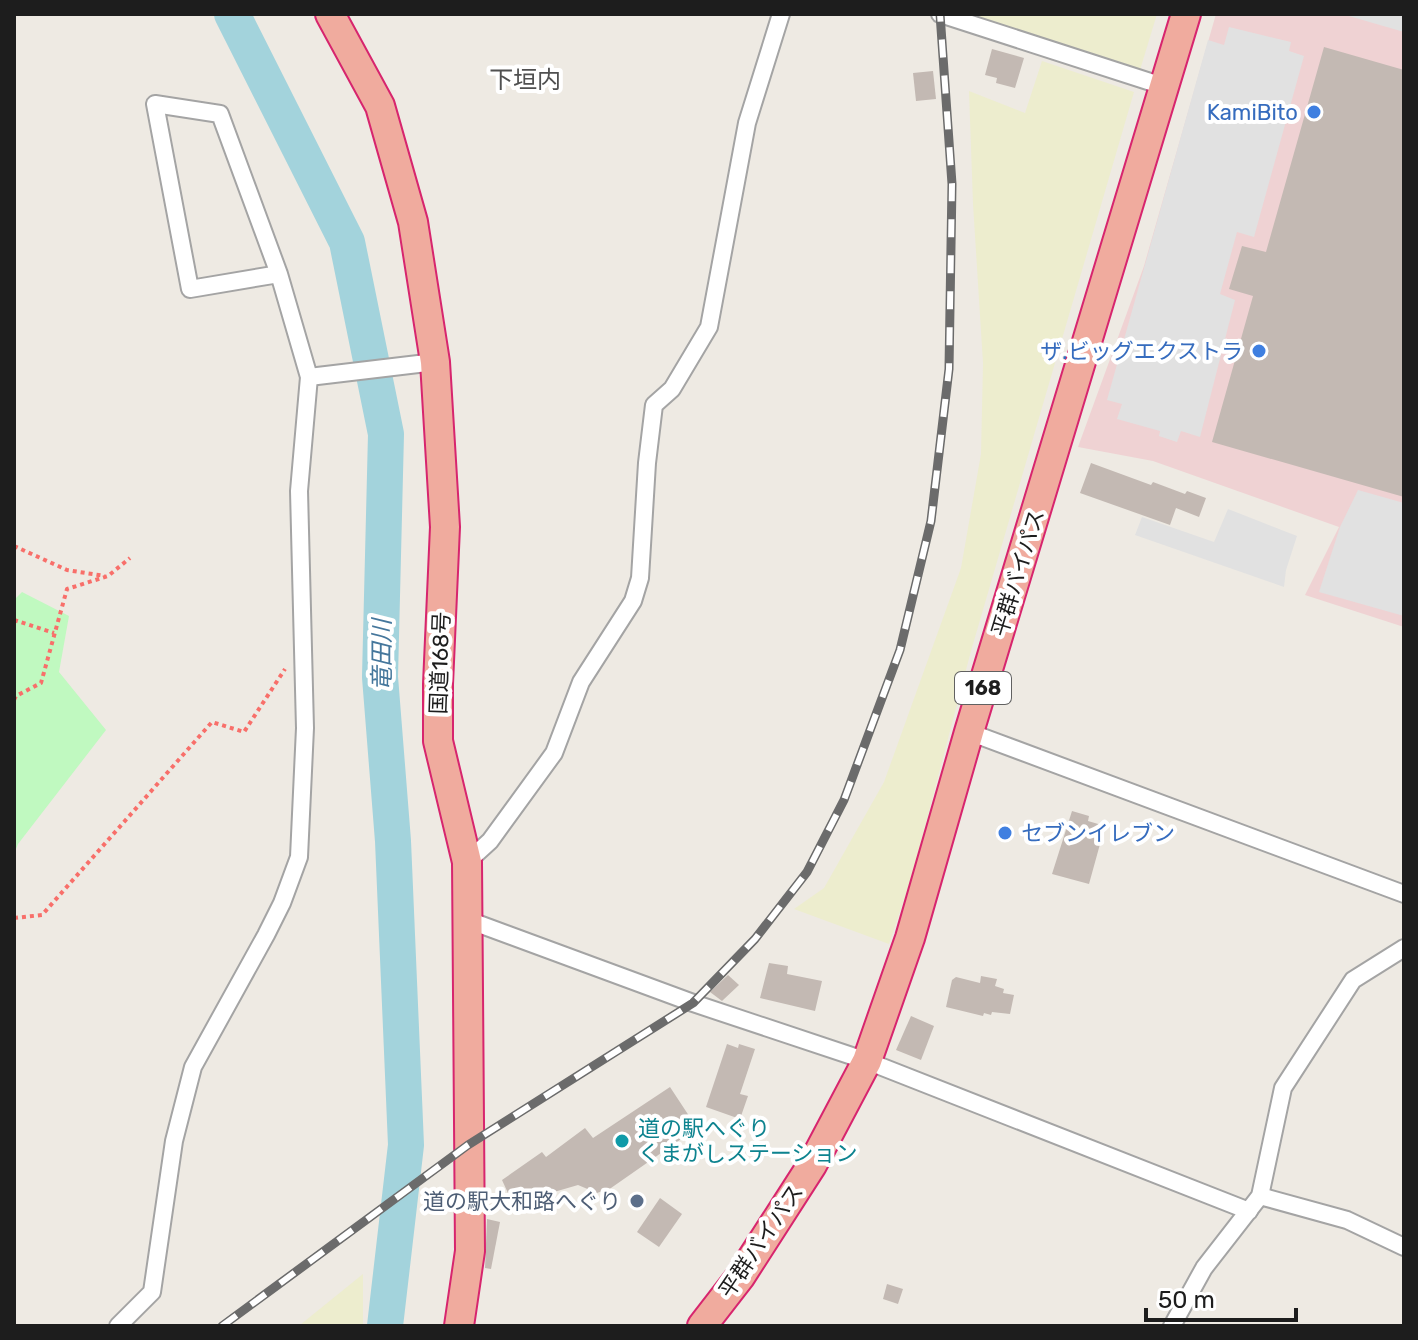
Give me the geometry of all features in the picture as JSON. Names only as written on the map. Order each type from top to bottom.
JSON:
[{"type":"highway","name":"国道168号","points":[[330,14],[380,106],[413,222],[435,362],[445,527],[438,741],[467,862],[470,1251],[459,1326]]},
{"type":"highway","name":"平群バイパス","points":[[702,1326],[740,1277],[812,1165],[867,1061],[910,938],[969,732],[1186,14]]},
{"type":"street","points":[[467,862],[490,841],[554,753],[581,682],[633,601],[640,578],[654,405],[672,389],[709,327],[747,123],[781,14]]},
{"type":"street","points":[[940,14],[1166,87]]},
{"type":"street","points":[[118,1326],[152,1292],[174,1141],[193,1067],[266,935],[299,857],[305,728],[299,491],[309,377],[279,274],[220,114],[155,104],[190,289],[279,274]]},
{"type":"street","points":[[309,377],[435,362]]},
{"type":"street","points":[[969,732],[1404,894]]},
{"type":"street","points":[[468,920],[680,999],[867,1061],[1249,1211]]},
{"type":"street","points":[[1172,1326],[1204,1268],[1260,1196],[1283,1088],[1353,980],[1404,948]]},
{"type":"street","points":[[1260,1196],[1347,1220],[1404,1247]]},
{"type":"path","points":[[14,546],[67,570],[108,576]]},
{"type":"path","points":[[14,700],[41,683],[67,589],[108,576],[130,558]]},
{"type":"path","points":[[14,620],[54,633]]},
{"type":"path","points":[[14,918],[42,915],[212,722],[244,732],[301,644]]},
{"type":"shaded area","name":"ザ.ビッグエクストラ","points":[[1216,14],[1404,14],[1404,627],[1305,595],[1339,527],[1153,461],[1078,447],[1144,266]]},
{"type":"shaded area","points":[[1342,14],[1404,14],[1404,32]]},
{"type":"shaded area","points":[[1229,27],[1291,42],[1289,51],[1304,56],[1254,237],[1237,232],[1220,294],[1235,300],[1200,437],[1181,431],[1177,442],[1159,436],[1160,431],[1117,419],[1122,404],[1107,400],[1208,40],[1224,45]]},
{"type":"shaded area","points":[[1358,490],[1404,503],[1404,616],[1319,592],[1340,527]]},
{"type":"shaded area","points":[[1228,509],[1297,536],[1284,587],[1135,535],[1142,517],[1214,542]]},
{"type":"green space","points":[[972,14],[1157,14],[1140,70]]},
{"type":"green space","points":[[1042,61],[1134,92],[971,651],[912,876],[889,944],[794,909],[824,888],[884,782],[961,568],[981,454],[983,363],[969,91],[1025,113]]},
{"type":"green space","points":[[22,592],[69,616],[59,672],[106,730],[18,844],[14,854],[14,600]]},
{"type":"green space","points":[[363,1274],[363,1326],[298,1326],[300,1325]]},
{"type":"building","points":[[1324,47],[1404,70],[1404,497],[1212,442],[1253,296],[1229,289],[1242,246],[1266,252]]},
{"type":"building","points":[[992,49],[1024,58],[1015,88],[996,83],[997,78],[985,75]]},
{"type":"building","points":[[933,71],[936,99],[916,101],[913,73]]},
{"type":"building","points":[[1091,463],[1151,485],[1153,482],[1206,498],[1199,517],[1176,508],[1170,525],[1080,493]]},
{"type":"building","points":[[1072,811],[1089,816],[1088,821],[1105,826],[1089,884],[1052,874]]},
{"type":"building","points":[[769,963],[788,966],[787,974],[822,981],[815,1011],[760,998]]},
{"type":"building","points":[[728,975],[739,985],[722,1001],[710,992]]},
{"type":"building","points":[[981,976],[997,979],[995,986],[1004,989],[1003,993],[1014,995],[1010,1014],[992,1012],[983,1016],[946,1007],[952,980],[956,977],[980,983]]},
{"type":"building","points":[[911,1016],[934,1026],[921,1060],[896,1050]]},
{"type":"building","points":[[727,1044],[755,1049],[740,1094],[748,1096],[740,1119],[706,1107]]},
{"type":"building","name":"道の駅へぐり くまがしステーション","points":[[670,1087],[697,1128],[611,1188],[597,1193],[578,1185],[513,1204],[502,1180],[542,1152],[546,1157],[585,1128],[593,1138]]},
{"type":"building","points":[[660,1198],[682,1214],[659,1247],[637,1232]]},
{"type":"building","points":[[487,1219],[500,1222],[491,1269],[485,1268]]},
{"type":"building","points":[[887,1284],[903,1289],[898,1304],[883,1299]]},
{"type":"waterway","name":"竜田川","points":[[232,14],[347,242],[386,434],[380,677],[393,841],[406,1145],[385,1326]]},
{"type":"railway","points":[[222,1326],[468,1145],[693,1003],[755,939],[807,872],[844,800],[900,650],[931,521],[949,369],[952,184],[940,14]]},
{"type":"place","name":"KamiBito","points":[[1314,112]]},
{"type":"place","name":"ザ.ビッグエクストラ","points":[[1259,351]]},
{"type":"place","name":"セブンイレブン","points":[[1005,833]]},
{"type":"place","name":"道の駅へぐり くまがしステーション","points":[[622,1141]]},
{"type":"place","name":"道の駅大和路へぐり","points":[[637,1201]]},
{"type":"district","name":"下垣内","points":[[525,80]]}]
